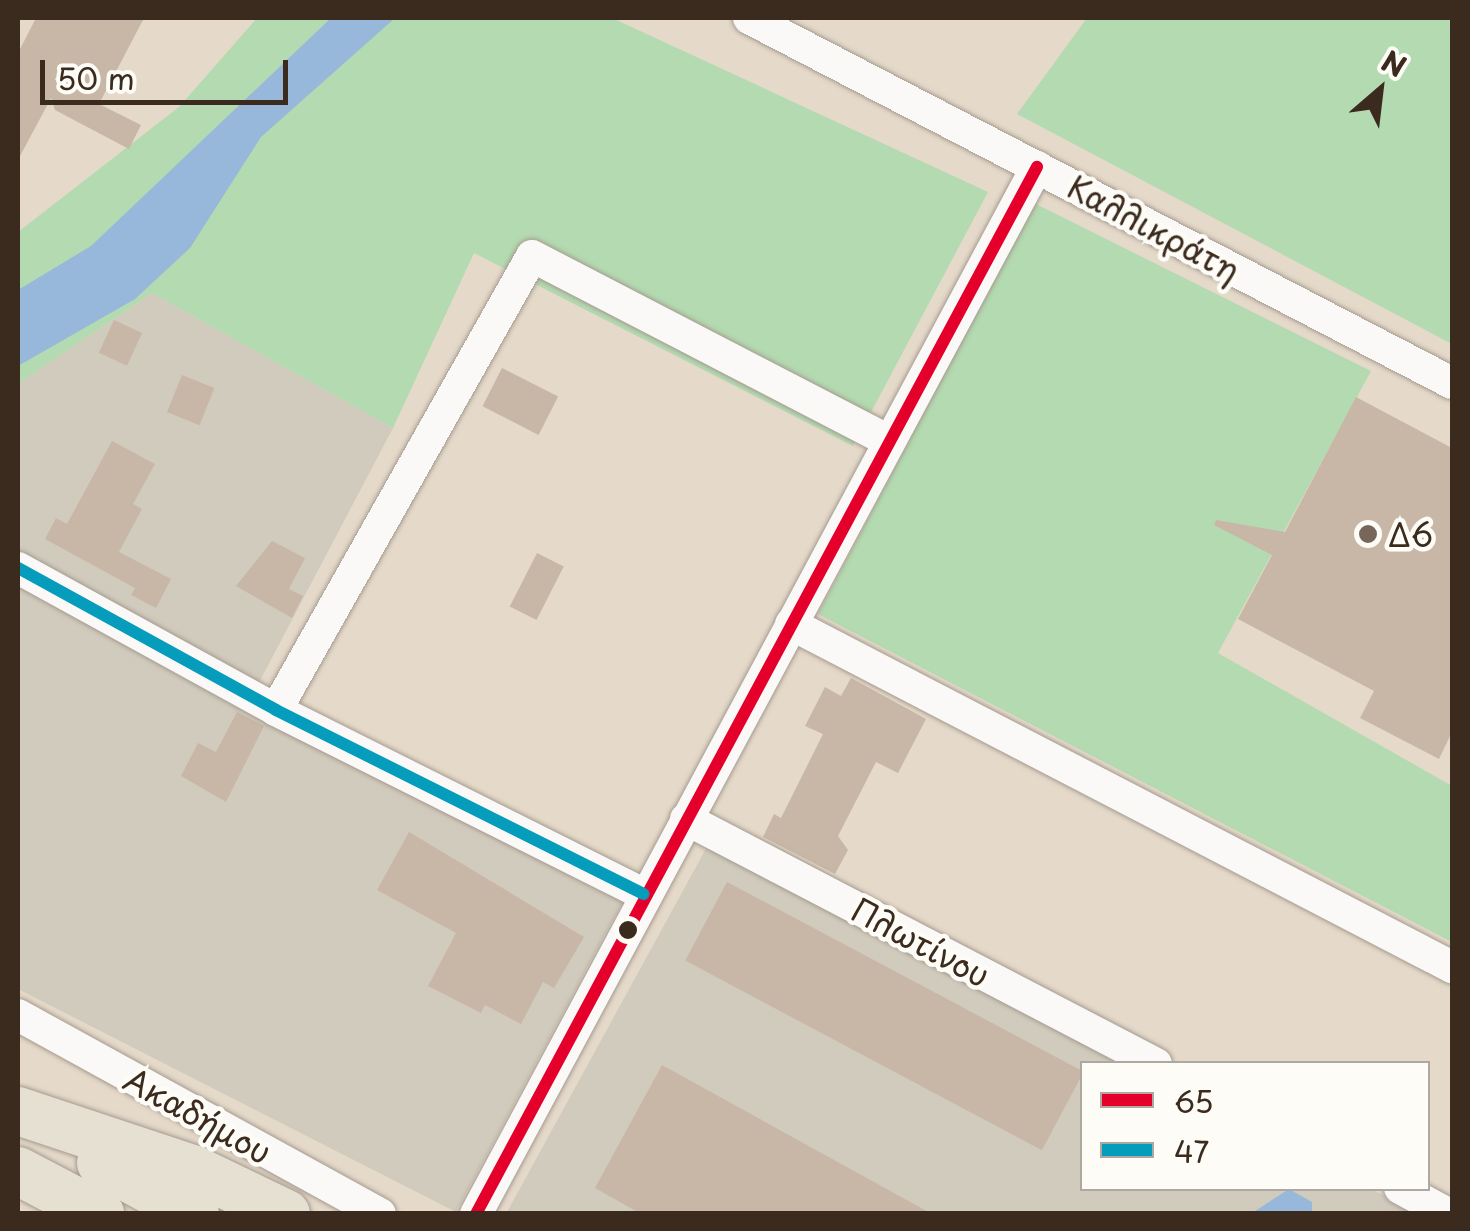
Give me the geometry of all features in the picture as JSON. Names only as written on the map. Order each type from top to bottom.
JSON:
[{"type":"highway","points":[[18,1115],[195,1214]]},
{"type":"highway","points":[[18,1115],[195,1170],[286,1214]]},
{"type":"highway","points":[[18,1171],[100,1214]]},
{"type":"highway","points":[[18,1194],[45,1214]]},
{"type":"street","name":"Καλλικράτη","points":[[749,18],[1452,383]]},
{"type":"street","points":[[476,1214],[644,894],[1037,167]]},
{"type":"street","points":[[276,710],[532,256],[889,441]]},
{"type":"street","points":[[18,568],[276,710],[644,894]]},
{"type":"street","points":[[791,624],[1452,968]]},
{"type":"street","name":"Πλωτίνου","points":[[686,819],[1150,1061]]},
{"type":"street","name":"Ακαδήμου","points":[[18,1016],[380,1214]]},
{"type":"street","points":[[1406,1191],[1448,1214]]},
{"type":"shaded area","points":[[152,293],[393,428],[244,711],[624,899],[456,1212],[18,989],[18,384]]},
{"type":"shaded area","points":[[708,845],[1126,1061],[1080,1061],[1080,1191],[1375,1191],[1419,1213],[506,1214]]},
{"type":"green space","points":[[257,18],[612,18],[988,192],[853,446],[474,253],[393,428],[152,293],[18,384],[18,232],[179,107]]},
{"type":"green space","points":[[1087,18],[1452,18],[1452,344],[1017,114]]},
{"type":"green space","points":[[1034,203],[1371,371],[1218,653],[1452,786],[1452,942],[818,614]]},
{"type":"water","points":[[331,18],[395,18],[261,137],[190,248],[135,299],[18,366],[18,290],[91,246]]},
{"type":"water","points":[[1286,1191],[1312,1202],[1312,1213],[1252,1213]]},
{"type":"building","points":[[36,18],[144,18],[99,104],[141,125],[129,149],[55,110],[51,98],[18,160],[18,53]]},
{"type":"building","points":[[114,320],[142,333],[127,366],[99,353]]},
{"type":"building","points":[[502,368],[558,397],[539,435],[482,406]]},
{"type":"building","points":[[182,375],[214,388],[199,425],[167,412]]},
{"type":"building","name":"Δ6","points":[[1356,397],[1452,448],[1452,732],[1439,759],[1360,718],[1374,691],[1238,619],[1272,555],[1214,525],[1216,520],[1285,532]]},
{"type":"building","points":[[112,441],[155,464],[133,504],[142,509],[119,552],[171,579],[156,608],[131,595],[135,588],[45,539],[56,518],[67,524]]},
{"type":"building","points":[[272,541],[305,558],[289,589],[303,596],[292,618],[236,586]]},
{"type":"building","points":[[537,553],[564,567],[536,620],[510,606]]},
{"type":"building","points":[[851,678],[926,719],[898,773],[876,762],[838,836],[848,850],[835,874],[763,837],[774,814],[781,818],[823,734],[805,726],[825,687],[841,696]]},
{"type":"building","points":[[237,712],[264,726],[226,802],[181,776],[198,743],[216,752]]},
{"type":"building","points":[[409,832],[584,937],[554,988],[543,982],[521,1024],[485,1005],[481,1013],[428,986],[456,933],[377,890]]},
{"type":"building","points":[[727,882],[1080,1070],[1080,1079],[1042,1150],[685,961]]},
{"type":"building","points":[[662,1065],[932,1214],[641,1214],[595,1188]]},
{"type":"transit line","name":"65","points":[[476,1214],[1037,167]]},
{"type":"transit line","name":"47","points":[[18,568],[276,710],[644,894]]},
{"type":"place","name":"Δ6","points":[[1368,534]]}]
